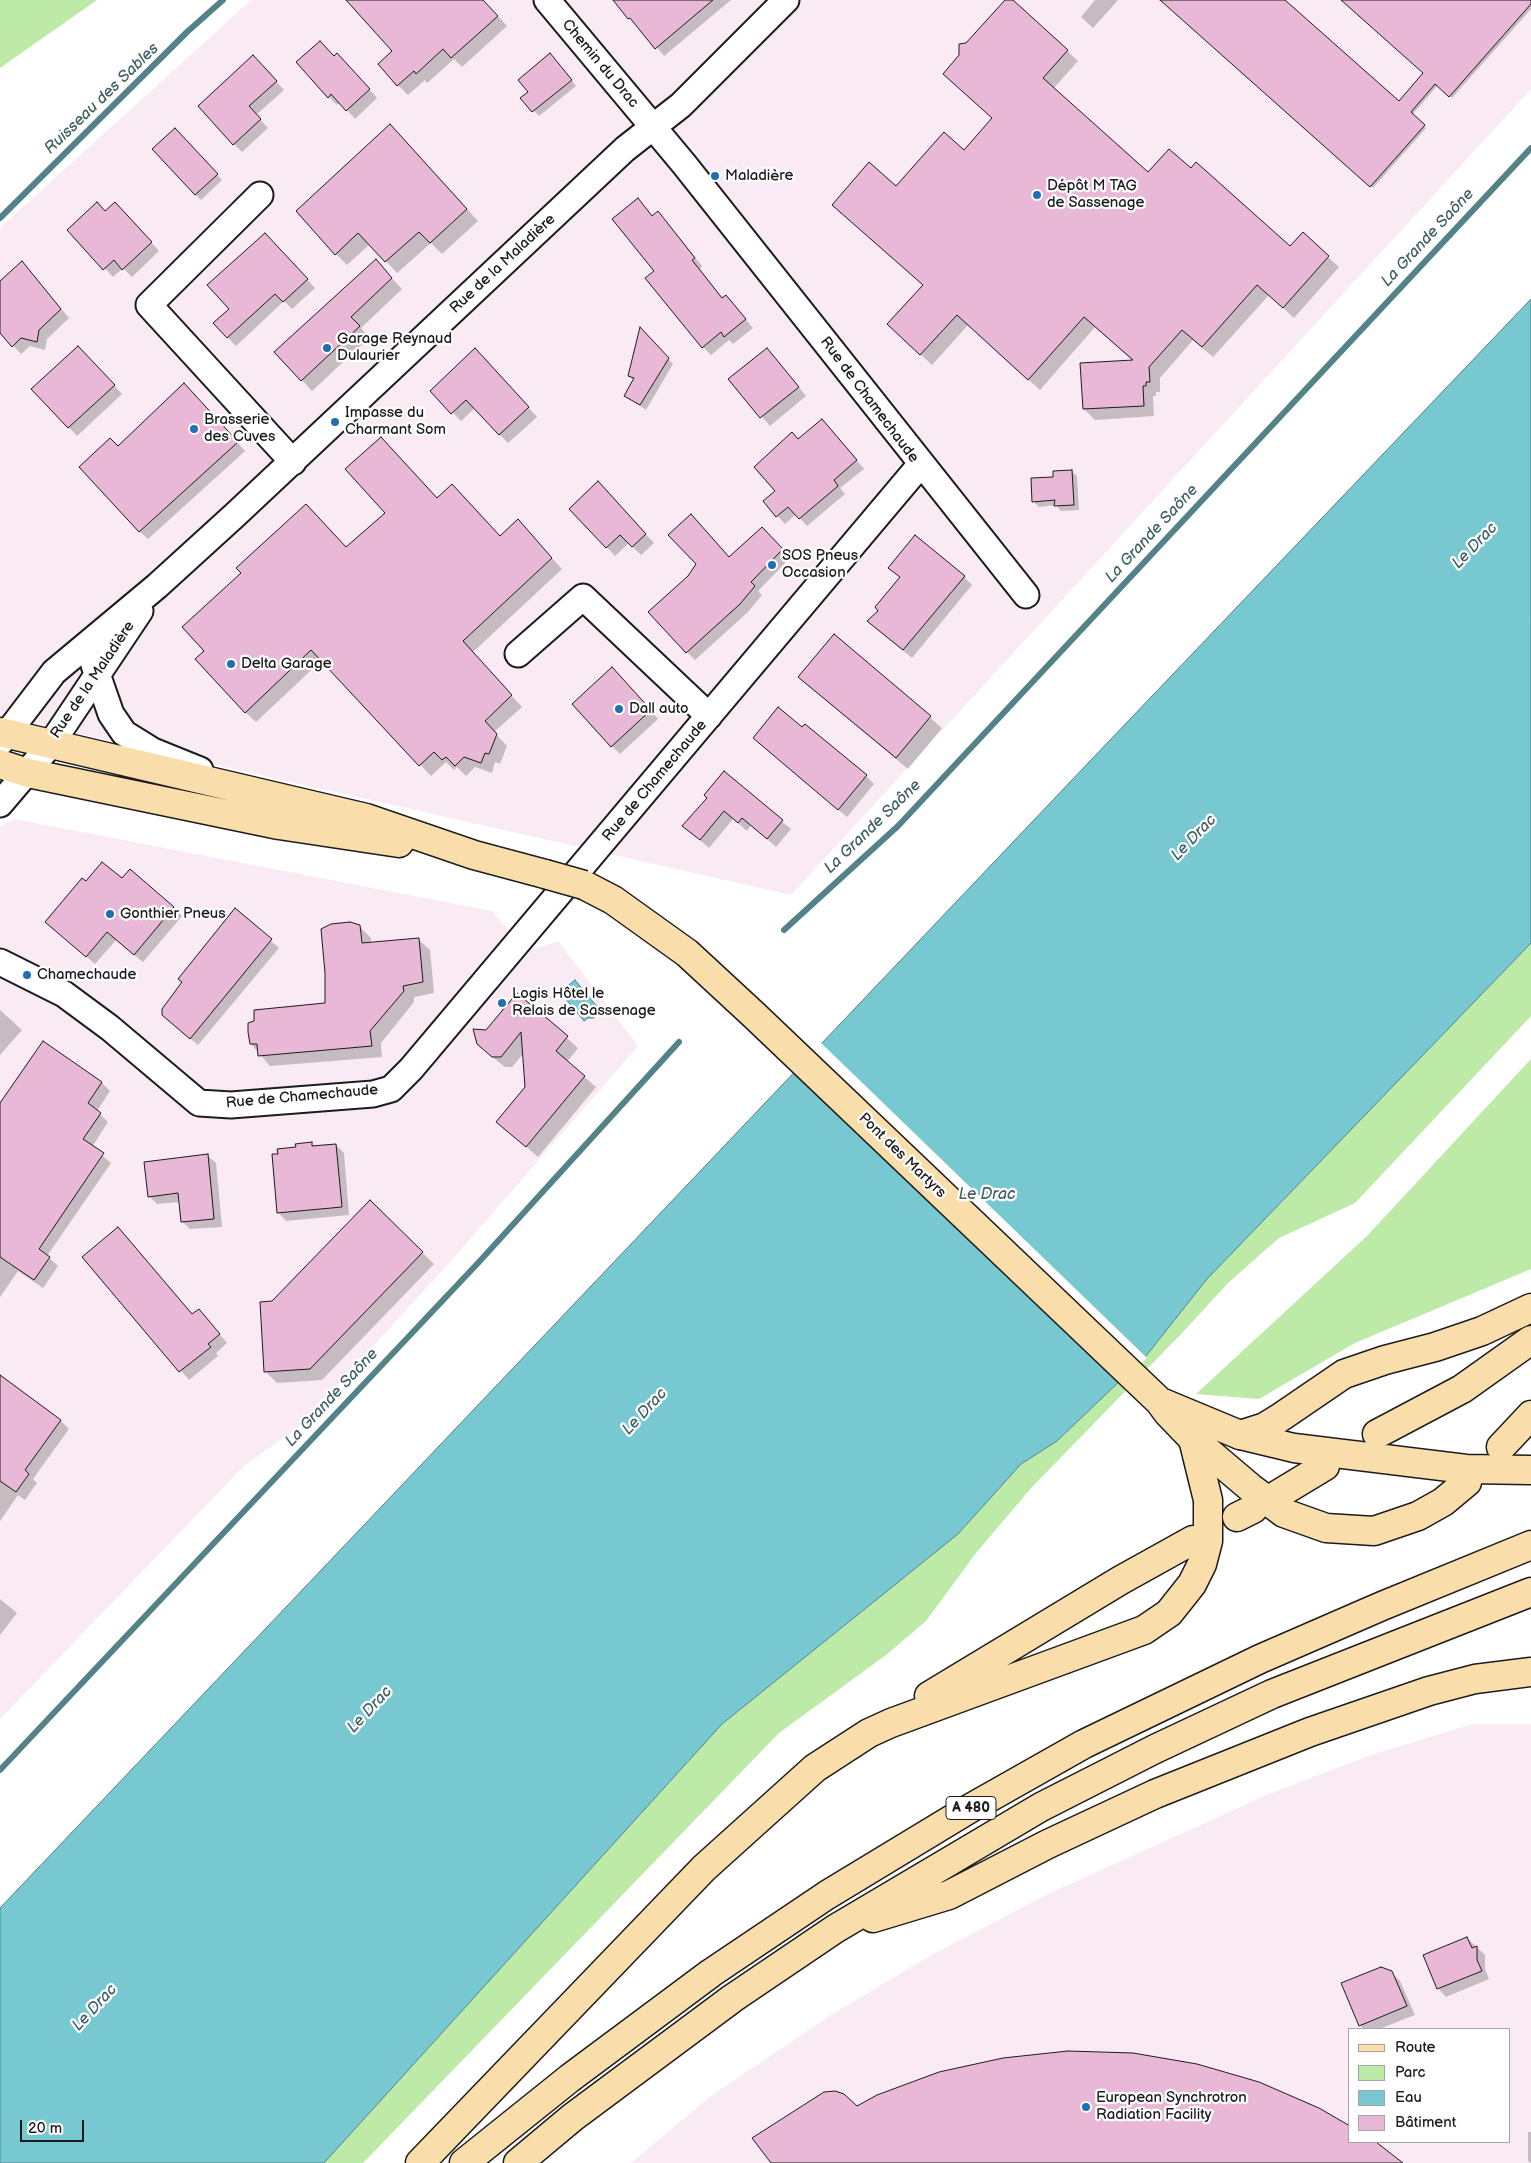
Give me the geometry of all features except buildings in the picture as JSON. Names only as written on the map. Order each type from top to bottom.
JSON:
[{"type":"main road","points":[[3,736],[51,744],[366,818],[474,855]]},
{"type":"main road","points":[[0,764],[28,772],[279,825],[474,855]]},
{"type":"main road","name":"Pont des Martyrs","points":[[474,855],[584,885],[613,900],[671,941],[754,1015],[1159,1401]]},
{"type":"main road","points":[[1240,1435],[1265,1427],[1344,1374],[1482,1331],[1531,1308]]},
{"type":"main road","points":[[1377,1434],[1462,1389],[1531,1340]]},
{"type":"main road","points":[[1159,1401],[1240,1435],[1294,1448],[1466,1469],[1531,1470]]},
{"type":"main road","points":[[1159,1401],[1193,1439],[1252,1489],[1284,1513],[1326,1528],[1374,1531],[1396,1525],[1418,1516],[1443,1502],[1467,1482]]},
{"type":"main road","points":[[1502,1447],[1531,1415]]},
{"type":"main road","points":[[420,2163],[704,1868],[760,1815],[814,1768],[869,1733],[891,1723],[1144,1630],[1169,1613],[1192,1584],[1202,1564],[1208,1541],[1208,1500],[1193,1439]]},
{"type":"main road","points":[[1277,1495],[1325,1466]]},
{"type":"main road","points":[[891,1723],[944,1685],[1193,1540]]},
{"type":"main road","name":"A 480","points":[[464,2163],[563,2083],[711,1973],[827,1895],[969,1808],[1084,1744],[1260,1659],[1382,1606],[1531,1545]]},
{"type":"main road","name":"A 480","points":[[518,2163],[573,2117],[733,1998],[835,1929],[1041,1807],[1155,1749],[1272,1694],[1531,1592]]},
{"type":"main road","points":[[835,1929],[948,1895],[1048,1844],[1155,1794],[1239,1759],[1328,1726],[1429,1690],[1475,1679],[1531,1672]]},
{"type":"street","name":"Chemin du Drac","points":[[547,0],[653,128]]},
{"type":"street","name":"Rue de la Maladière","points":[[3,736],[54,672],[157,586],[293,462],[625,149],[681,105],[786,0]]},
{"type":"street","name":"Rue de Chamechaude","points":[[0,962],[64,994],[125,1040],[198,1103],[231,1105],[373,1094],[391,1089],[411,1069],[921,464],[712,198],[653,128]]},
{"type":"street","points":[[260,195],[149,305],[293,462]]},
{"type":"street","points":[[921,464],[1026,595]]},
{"type":"street","name":"Rue de la Maladière","points":[[0,804],[51,744],[157,586]]},
{"type":"street","points":[[518,654],[583,597],[709,716]]},
{"type":"street","points":[[87,646],[111,714],[124,734],[153,751],[254,792]]},
{"type":"shaded area","points":[[251,0],[1531,0],[1531,89],[791,895],[0,716],[0,228]]},
{"type":"shaded area","points":[[14,819],[492,911],[528,951],[558,941],[638,1046],[450,1262],[301,1425],[244,1466],[0,1719],[0,827]]},
{"type":"shaded area","points":[[1473,1724],[1531,1724],[1531,2163],[631,2163],[711,2096],[831,2015],[930,1956],[1046,1895],[1269,1794],[1371,1755]]},
{"type":"green space","points":[[0,0],[97,0],[0,68]]},
{"type":"green space","points":[[1531,943],[1531,1016],[1355,1203],[1279,1238],[1229,1282],[1032,1487],[976,1553],[926,1621],[886,1655],[779,1733],[363,2163],[324,2163],[722,1724],[958,1534],[1021,1464],[1057,1441],[1146,1356],[1207,1279]]},
{"type":"green space","points":[[1531,1059],[1531,1269],[1355,1343],[1259,1399],[1196,1394],[1367,1236]]},
{"type":"water","name":"Le Drac","points":[[1531,299],[1531,943],[1207,1279],[1146,1356],[1057,1441],[1021,1464],[958,1534],[722,1724],[324,2163],[0,2163],[0,1908]]},
{"type":"water","points":[[575,980],[599,1009],[595,1012],[594,1018],[588,1018],[584,1021],[560,992]]},
{"type":"pier","points":[[819,1041],[1147,1358],[1120,1384],[793,1069]]},
{"type":"waterway","name":"Ruisseau des Sables","points":[[0,218],[187,32],[223,0]]},
{"type":"waterway","name":"La Grande Saône","points":[[784,930],[898,826],[1531,148]]},
{"type":"waterway","name":"La Grande Saône","points":[[0,1770],[478,1263],[679,1042]]},
{"type":"place","name":"Maladière","points":[[715,176]]},
{"type":"place","name":"Dépôt M TAG de Sassenage","points":[[1037,195]]},
{"type":"place","name":"Garage Reynaud Dulaurier","points":[[327,348]]},
{"type":"place","name":"Impasse du Charmant Som","points":[[335,422]]},
{"type":"place","name":"Brasserie des Cuves","points":[[194,429]]},
{"type":"place","name":"SOS Pneus Occasion","points":[[772,565]]},
{"type":"place","name":"Delta Garage","points":[[231,664]]},
{"type":"place","name":"Dall auto","points":[[619,709]]},
{"type":"place","name":"Gonthier Pneus","points":[[110,914]]},
{"type":"place","name":"Chamechaude","points":[[27,975]]},
{"type":"place","name":"Logis Hôtel le Relais de Sassenage","points":[[502,1003]]},
{"type":"place","name":"European Synchrotron Radiation Facility","points":[[1086,2107]]}]
